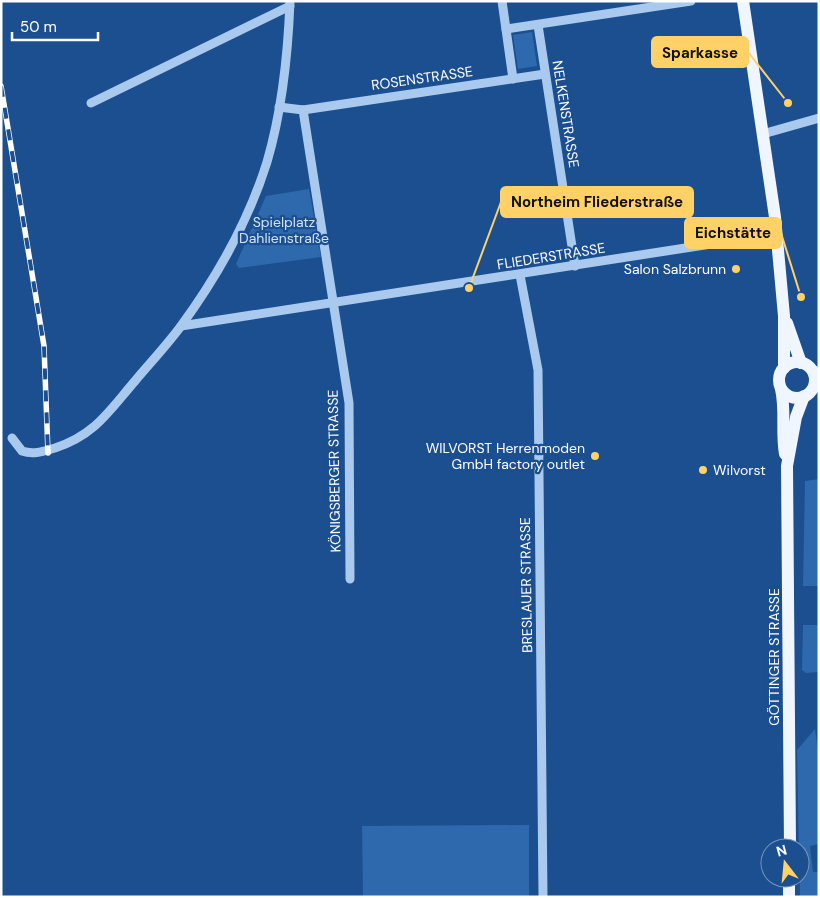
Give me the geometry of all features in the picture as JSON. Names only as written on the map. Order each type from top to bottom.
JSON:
[{"type":"main road","name":"GÖTTINGER STRASSE","points":[[743,1],[763,134],[784,316],[784,368],[779,380],[784,402],[783,439],[787,466],[790,838]]},
{"type":"main road","name":"GÖTTINGER STRASSE","points":[[784,316],[815,377],[811,391],[796,417],[787,466]]},
{"type":"main road","points":[[784,368],[792,363],[810,368]]},
{"type":"main road","points":[[781,389],[791,397],[811,391]]},
{"type":"street","points":[[502,1],[513,79]]},
{"type":"street","points":[[506,29],[691,1]]},
{"type":"street","points":[[91,102],[290,4]]},
{"type":"street","points":[[12,438],[22,451],[35,453],[85,436],[181,326],[224,258],[257,190],[267,161],[279,106],[290,4]]},
{"type":"street","name":"NELKENSTRASSE","points":[[538,25],[575,266]]},
{"type":"street","name":"ROSENSTRASSE","points":[[279,106],[303,110],[545,74]]},
{"type":"street","name":"KÖNIGSBERGER STRASSE","points":[[303,110],[349,403],[350,579]]},
{"type":"street","points":[[763,134],[819,118]]},
{"type":"street","name":"FLIEDERSTRASSE","points":[[181,326],[334,304],[776,234]]},
{"type":"street","name":"BRESLAUER STRASSE","points":[[520,275],[538,370],[543,897]]},
{"type":"green space","points":[[532,32],[537,66],[518,69],[513,35]]},
{"type":"green space","name":"Spielplatz Dahlienstraße","points":[[309,189],[321,257],[239,268],[236,264],[266,196]]},
{"type":"green space","points":[[819,479],[819,586],[803,586],[805,481]]},
{"type":"green space","points":[[803,625],[819,625],[819,672],[806,673],[802,670]]},
{"type":"green space","points":[[815,729],[819,758],[819,844],[810,846],[810,838],[799,838],[797,750]]},
{"type":"green space","points":[[529,825],[529,897],[363,897],[362,826]]},
{"type":"green space","points":[[810,846],[813,872],[819,872],[819,897],[800,897],[800,888],[810,888]]},
{"type":"railway","points":[[1,86],[44,346],[48,453]]},
{"type":"place","name":"Sparkasse","points":[[788,103]]},
{"type":"place","name":"Salon Salzbrunn","points":[[736,269]]},
{"type":"place","name":"Northeim Fliederstraße","points":[[469,288]]},
{"type":"place","name":"Eichstätte","points":[[801,297]]},
{"type":"place","name":"WILVORST Herrenmoden GmbH factory outlet","points":[[595,456]]},
{"type":"place","name":"Wilvorst","points":[[703,470]]}]
